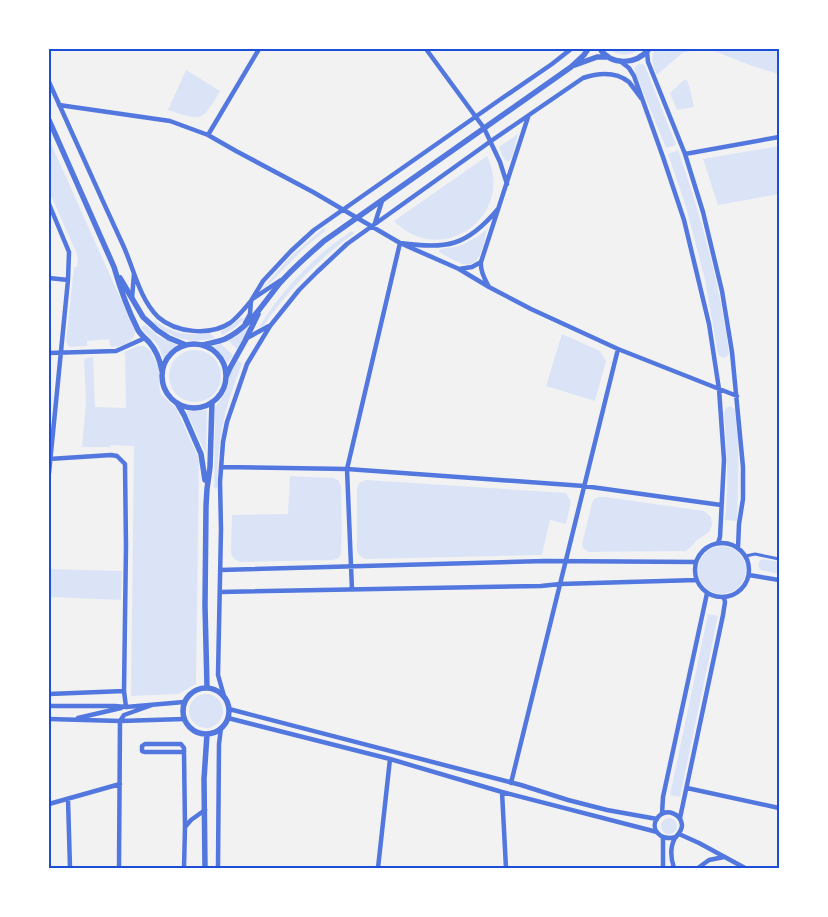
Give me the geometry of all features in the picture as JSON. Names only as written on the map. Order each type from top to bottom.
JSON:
[{"type":"street","points":[[208,135],[259,49]]},
{"type":"street","points":[[426,49],[484,128],[500,162],[507,184]]},
{"type":"street","points":[[49,82],[145,299],[152,310],[169,324],[186,330],[207,330],[225,326],[237,317],[263,281],[314,230],[571,49]]},
{"type":"street","points":[[202,345],[227,338],[243,326],[302,260],[324,241],[571,67],[588,49]]},
{"type":"street","points":[[600,49],[608,57]]},
{"type":"street","points":[[571,67],[597,57],[608,57],[627,62],[641,57],[648,50]]},
{"type":"street","points":[[648,50],[648,62],[685,154],[703,212],[722,291],[732,352],[743,474],[743,499],[738,548]]},
{"type":"street","points":[[620,61],[632,71],[663,157],[684,220],[709,324],[719,389],[724,460],[720,537],[718,543]]},
{"type":"street","points":[[224,696],[218,691],[207,687],[199,688],[186,698],[184,702],[184,719],[198,733],[207,734],[221,728],[228,718],[229,709],[218,675],[220,482],[223,442],[227,422],[247,364],[270,326],[299,290],[347,244],[583,78],[594,74],[613,74],[630,83],[642,98]]},
{"type":"street","points":[[59,105],[170,121],[208,135],[357,218],[373,224],[400,243],[458,268],[489,287],[532,309],[618,349],[737,396]]},
{"type":"street","points":[[489,287],[484,278],[481,262],[528,116]]},
{"type":"street","points":[[49,120],[115,271],[143,317],[169,338],[186,345]]},
{"type":"street","points":[[685,154],[779,137]]},
{"type":"street","points":[[373,224],[382,200]]},
{"type":"street","points":[[49,204],[69,252],[68,280],[49,473]]},
{"type":"street","points":[[400,243],[429,246],[446,245],[462,241],[484,225],[498,210]]},
{"type":"street","points":[[352,590],[347,469],[400,243]]},
{"type":"street","points":[[458,268],[472,267],[481,262]]},
{"type":"street","points":[[115,271],[119,286],[139,332],[156,352],[161,362],[162,382],[165,390],[170,398],[184,406],[202,407],[212,402],[221,393],[230,368],[247,338],[260,309]]},
{"type":"street","points":[[132,298],[134,273]]},
{"type":"street","points":[[251,300],[288,275]]},
{"type":"street","points":[[49,278],[68,280]]},
{"type":"street","points":[[243,326],[250,314],[251,300]]},
{"type":"street","points":[[247,338],[270,326]]},
{"type":"street","points":[[49,353],[116,351],[145,338]]},
{"type":"street","points":[[162,371],[169,356],[177,349],[194,344],[202,345],[212,350],[220,358],[226,378]]},
{"type":"street","points":[[511,782],[618,349]]},
{"type":"street","points":[[207,687],[207,489],[210,467],[212,402]]},
{"type":"street","points":[[177,403],[201,454],[207,489]]},
{"type":"street","points":[[49,409],[55,409]]},
{"type":"street","points":[[49,459],[111,455],[118,456],[125,464],[124,691],[126,707]]},
{"type":"street","points":[[221,467],[347,469],[584,486],[721,505]]},
{"type":"street","points":[[718,543],[729,544],[738,548],[746,556],[750,566],[745,586],[740,592],[724,598],[707,593],[697,580],[695,571],[696,562],[701,554],[705,549],[718,543]]},
{"type":"street","points":[[746,556],[755,554],[779,559]]},
{"type":"street","points":[[220,570],[566,561],[696,562]]},
{"type":"street","points":[[749,575],[779,580]]},
{"type":"street","points":[[220,592],[541,586],[697,580]]},
{"type":"street","points":[[662,814],[663,797],[707,593]]},
{"type":"street","points":[[680,818],[723,615],[724,598]]},
{"type":"street","points":[[49,694],[124,691]]},
{"type":"street","points":[[72,719],[126,707],[184,702]]},
{"type":"street","points":[[119,868],[120,721],[124,715],[152,705]]},
{"type":"street","points":[[49,706],[126,707]]},
{"type":"street","points":[[229,709],[511,782],[568,800],[607,810],[657,819]]},
{"type":"street","points":[[228,718],[390,759],[502,792],[657,832]]},
{"type":"street","points":[[49,719],[120,721],[184,719]]},
{"type":"street","points":[[218,868],[219,744],[221,728]]},
{"type":"street","points":[[205,868],[204,779],[207,734]]},
{"type":"street","points":[[184,752],[145,752],[142,751],[142,746],[145,744],[181,744],[184,748],[186,827],[184,868]]},
{"type":"street","points":[[378,868],[390,759]]},
{"type":"street","points":[[49,804],[120,784]]},
{"type":"street","points":[[686,788],[779,808]]},
{"type":"street","points":[[502,792],[506,868]]},
{"type":"street","points":[[68,799],[70,868]]},
{"type":"street","points":[[186,827],[191,820],[205,810]]},
{"type":"street","points":[[674,868],[671,857],[674,842],[682,829],[682,823],[680,818],[670,812],[662,814],[657,819],[655,826],[657,832],[663,838],[670,839],[678,835]]},
{"type":"street","points":[[678,835],[745,868]]},
{"type":"street","points":[[663,838],[663,868]]},
{"type":"street","points":[[698,868],[709,860],[724,857]]},
{"type":"shaded area","points":[[608,49],[640,49],[624,55]]},
{"type":"shaded area","points":[[655,49],[698,49],[682,53],[657,75],[652,59]]},
{"type":"shaded area","points":[[709,49],[779,49],[779,74],[752,66]]},
{"type":"shaded area","points":[[639,64],[645,66],[676,145],[666,148],[635,72],[635,67]]},
{"type":"shaded area","points":[[186,70],[220,91],[209,109],[200,117],[188,116],[168,110]]},
{"type":"shaded area","points":[[684,80],[687,80],[694,107],[677,110],[670,93]]},
{"type":"shaded area","points":[[518,134],[512,158],[507,161],[499,147]]},
{"type":"shaded area","points":[[49,139],[135,331],[133,338],[124,345],[112,347],[109,339],[87,341],[87,346],[70,347],[67,344],[74,267],[77,267],[78,260],[49,191]]},
{"type":"shaded area","points":[[779,146],[779,194],[718,205],[703,159]]},
{"type":"shaded area","points":[[678,150],[702,225],[715,276],[729,353],[724,358],[718,354],[705,280],[686,207],[668,154]]},
{"type":"shaded area","points":[[487,156],[493,178],[491,198],[483,216],[469,229],[452,237],[432,240],[413,234],[394,221]]},
{"type":"shaded area","points":[[324,228],[325,231],[305,247],[262,289],[291,256]]},
{"type":"shaded area","points":[[487,229],[480,255],[472,263],[467,265],[460,263],[439,252],[439,250],[468,242]]},
{"type":"shaded area","points":[[352,231],[354,233],[305,276],[264,325],[259,327],[278,299],[300,274],[338,240]]},
{"type":"shaded area","points":[[242,317],[244,319],[233,329],[222,335],[220,332]]},
{"type":"shaded area","points":[[155,321],[181,333],[210,333],[215,338],[206,340],[182,339],[159,328],[152,322]]},
{"type":"shaded area","points":[[145,325],[158,336],[177,345],[164,358],[158,345],[142,329],[141,327]]},
{"type":"shaded area","points":[[247,327],[250,328],[237,349],[228,341]]},
{"type":"shaded area","points":[[562,334],[600,351],[606,361],[595,401],[546,386]]},
{"type":"shaded area","points":[[221,344],[233,355],[228,363],[214,347]]},
{"type":"shaded area","points":[[138,346],[144,346],[150,350],[158,366],[161,394],[176,408],[199,462],[196,684],[178,694],[131,696],[134,446],[82,447],[86,402],[84,359],[93,357],[95,407],[126,408],[124,352]]},
{"type":"shaded area","points":[[190,350],[200,350],[214,357],[221,371],[221,381],[214,395],[200,402],[190,402],[180,398],[173,391],[169,381],[169,371],[173,361],[180,354]]},
{"type":"shaded area","points":[[238,360],[242,364],[231,395],[220,438],[217,488],[214,488],[215,408],[225,393],[230,374]]},
{"type":"shaded area","points":[[730,406],[735,409],[738,437],[737,521],[725,520],[727,466],[724,413],[726,408]]},
{"type":"shaded area","points":[[207,410],[206,454],[187,413],[188,411]]},
{"type":"shaded area","points":[[290,476],[333,478],[338,480],[341,486],[342,534],[340,556],[333,560],[240,562],[235,560],[231,552],[232,515],[288,514]]},
{"type":"shaded area","points":[[366,480],[566,493],[571,502],[566,524],[550,520],[542,555],[365,559],[357,551],[357,489],[359,483]]},
{"type":"shaded area","points":[[598,497],[704,511],[711,517],[712,525],[709,532],[685,551],[588,552],[583,548],[582,544],[592,503]]},
{"type":"shaded area","points":[[722,546],[731,548],[739,553],[744,561],[746,570],[744,579],[739,587],[731,592],[722,594],[713,592],[705,587],[700,579],[698,570],[700,561],[705,553],[713,548]]},
{"type":"shaded area","points":[[763,559],[779,562],[779,574],[761,570],[758,565]]},
{"type":"shaded area","points":[[49,569],[122,571],[121,600],[49,597]]},
{"type":"shaded area","points":[[708,614],[718,616],[680,797],[670,795]]},
{"type":"shaded area","points":[[206,694],[218,699],[223,711],[218,723],[206,728],[194,723],[189,711],[194,699]]},
{"type":"shaded area","points":[[669,818],[675,820],[677,826],[675,832],[669,834],[663,832],[661,826],[663,820]]}]
